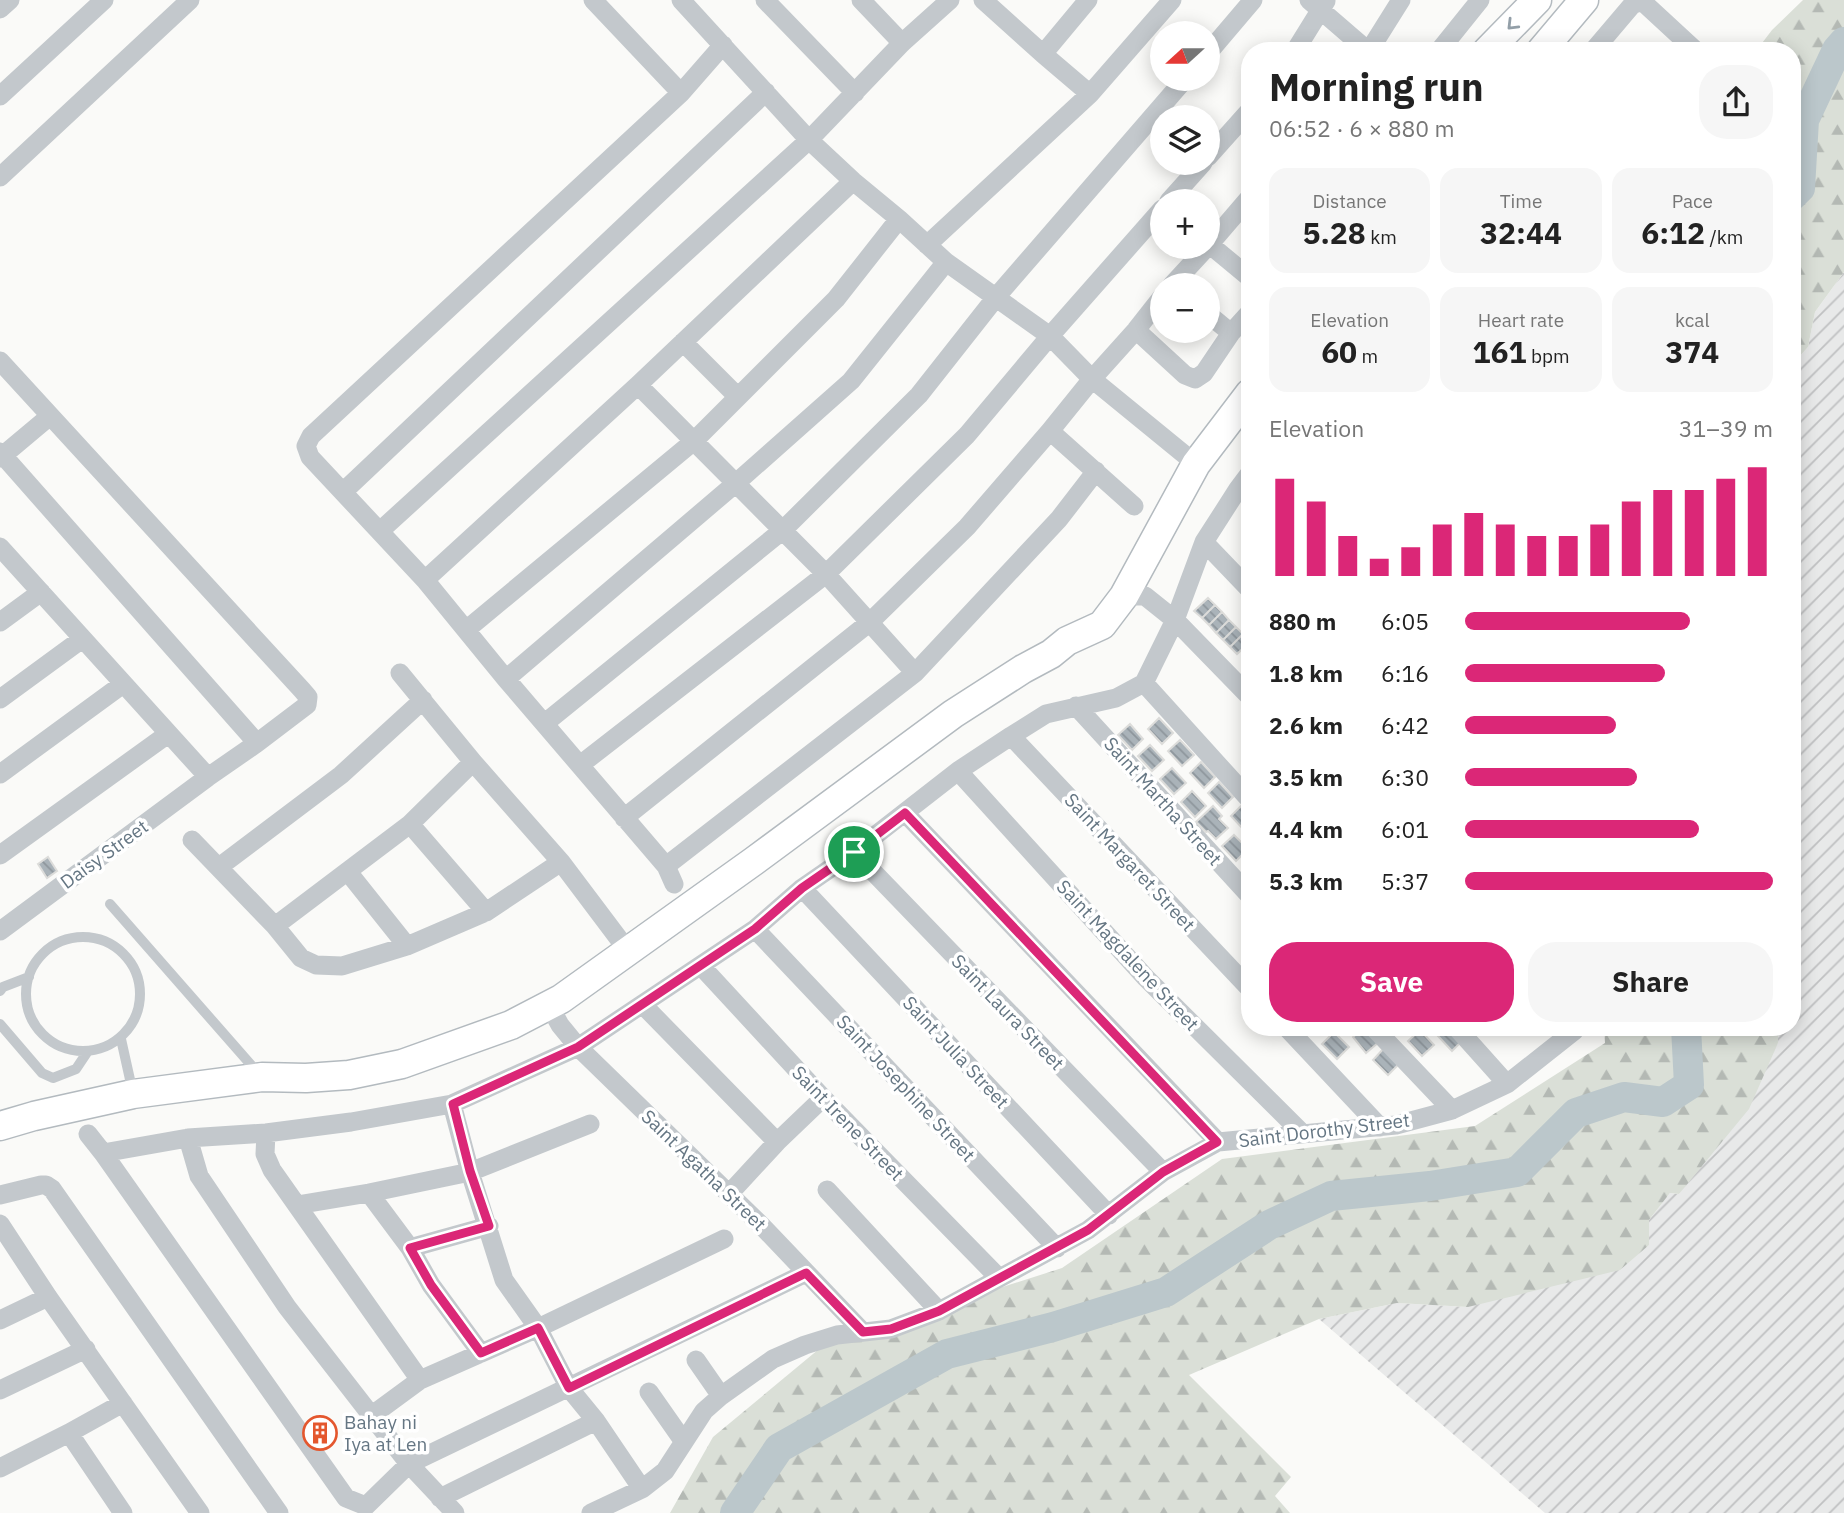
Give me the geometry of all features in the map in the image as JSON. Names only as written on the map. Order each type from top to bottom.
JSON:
[{"type":"street","points":[[0,9],[10,0]]},
{"type":"street","points":[[0,96],[104,0]]},
{"type":"street","points":[[0,177],[190,0]]},
{"type":"street","points":[[593,0],[681,93]]},
{"type":"street","points":[[681,0],[809,140],[853,181],[946,262],[1050,336],[1092,379],[1196,464]]},
{"type":"street","points":[[765,0],[855,93]]},
{"type":"street","points":[[861,0],[902,43]]},
{"type":"street","points":[[380,531],[809,140],[902,43],[950,0]]},
{"type":"street","points":[[984,0],[1090,94]]},
{"type":"street","points":[[1043,54],[1088,0]]},
{"type":"street","points":[[927,245],[1090,94],[1172,0]]},
{"type":"street","points":[[1220,39],[1253,0]]},
{"type":"street","points":[[1374,42],[1401,0]]},
{"type":"street","points":[[1446,42],[1480,0]]},
{"type":"street","points":[[1496,42],[1537,0]]},
{"type":"street","points":[[1549,42],[1584,0]]},
{"type":"street","points":[[1605,42],[1632,5],[1639,2],[1644,3],[1686,42]]},
{"type":"street","points":[[1300,42],[1319,3],[1359,42]]},
{"type":"street","points":[[674,884],[666,866],[425,580],[307,452],[306,446],[311,436],[681,93],[723,45]]},
{"type":"street","points":[[545,723],[783,530],[919,395],[997,296],[1175,91]]},
{"type":"street","points":[[343,492],[766,92]]},
{"type":"street","points":[[1220,144],[1241,120]]},
{"type":"street","points":[[1180,189],[1192,175]]},
{"type":"street","points":[[425,580],[638,385],[853,181]]},
{"type":"street","points":[[1220,232],[1241,208]]},
{"type":"street","points":[[466,630],[694,441],[836,299],[899,219]]},
{"type":"street","points":[[580,765],[826,574],[967,435],[1150,223]]},
{"type":"street","points":[[1220,255],[1241,271]]},
{"type":"street","points":[[1183,273],[1196,259]]},
{"type":"street","points":[[506,679],[851,381],[946,262]]},
{"type":"street","points":[[624,818],[870,622],[967,527],[1150,312]]},
{"type":"street","points":[[1136,330],[1185,375],[1195,379],[1204,373],[1241,322]]},
{"type":"street","points":[[1220,324],[1231,333]]},
{"type":"street","points":[[683,342],[738,397]]},
{"type":"street","name":"Daisy Street","points":[[0,360],[308,697],[307,705],[257,743],[0,931]]},
{"type":"street","points":[[638,385],[826,574],[915,673]]},
{"type":"street","points":[[0,1126],[133,1094],[262,1077],[306,1078],[349,1074],[402,1063],[511,1025],[561,999],[953,714],[1023,668],[1051,654],[1067,641],[1102,625],[1124,596],[1196,464],[1241,405]]},
{"type":"street","points":[[50,416],[1,455],[257,743]]},
{"type":"street","points":[[1050,431],[1134,506]]},
{"type":"street","points":[[666,866],[915,673],[1059,519],[1096,471]]},
{"type":"street","points":[[103,1153],[188,1138],[266,1133],[351,1122],[453,1104],[578,1047],[755,929],[802,888],[854,852],[958,771],[1011,736],[1046,714],[1116,698],[1144,683],[1175,620],[1205,542],[1241,495]]},
{"type":"street","points":[[1205,542],[1241,580]]},
{"type":"street","points":[[0,547],[208,777]]},
{"type":"street","points":[[0,622],[41,592]]},
{"type":"street","points":[[1124,596],[1145,596],[1175,620],[1241,688]]},
{"type":"street","points":[[0,699],[82,639]]},
{"type":"street","points":[[401,673],[473,762],[561,862],[628,951]]},
{"type":"street","points":[[1144,683],[1241,790]]},
{"type":"street","points":[[0,774],[123,684]]},
{"type":"street","points":[[219,867],[341,775],[423,700]]},
{"type":"street","name":"Saint Martha Street","points":[[1076,706],[1241,887]]},
{"type":"street","points":[[0,855],[168,734]]},
{"type":"street","name":"Saint Margaret Street","points":[[1011,736],[1241,979]]},
{"type":"street","points":[[275,926],[410,824],[473,762]]},
{"type":"street","name":"Saint Magdalene Street","points":[[958,771],[1146,978],[1303,1134]]},
{"type":"street","points":[[905,813],[1217,1142]]},
{"type":"street","points":[[410,824],[486,912]]},
{"type":"street","points":[[192,840],[275,926],[301,958],[316,965],[342,966],[407,946],[486,912],[561,862]]},
{"type":"street","name":"Saint Laura Street","points":[[854,852],[1163,1172]]},
{"type":"street","points":[[348,872],[407,946]]},
{"type":"street","name":"Saint Julia Street","points":[[802,888],[1110,1215]]},
{"type":"street","name":"Saint Josephine Street","points":[[755,929],[1057,1248]]},
{"type":"street","name":"Saint Irene Street","points":[[701,966],[823,1098],[999,1278]]},
{"type":"street","name":"Saint Agatha Street","points":[[549,1005],[560,1025],[578,1047],[761,1225],[863,1332]]},
{"type":"street","points":[[643,1005],[777,1142]]},
{"type":"street","points":[[1294,1036],[1380,1127]]},
{"type":"street","points":[[1382,1036],[1452,1110]]},
{"type":"street","points":[[1464,1036],[1507,1084]]},
{"type":"street","name":"Saint Dorothy Street","points":[[591,1513],[642,1489],[665,1471],[704,1411],[773,1359],[837,1335],[891,1329],[939,1311],[1088,1230],[1163,1172],[1217,1142],[1396,1125],[1452,1110],[1507,1084],[1565,1036]]},
{"type":"street","points":[[729,1194],[823,1098]]},
{"type":"street","points":[[453,1104],[470,1171],[504,1280],[538,1328],[569,1388],[596,1421],[642,1489]]},
{"type":"street","points":[[297,1205],[369,1193],[470,1171],[590,1124]]},
{"type":"street","points":[[266,1133],[265,1154],[272,1170],[420,1380]]},
{"type":"street","points":[[88,1134],[346,1498],[366,1506],[409,1464],[806,1273]]},
{"type":"street","points":[[188,1138],[198,1176],[287,1307],[409,1464],[455,1513]]},
{"type":"street","points":[[0,1195],[40,1185],[52,1189],[279,1513]]},
{"type":"street","points":[[827,1190],[939,1311]]},
{"type":"street","points":[[369,1193],[481,1353]]},
{"type":"street","points":[[0,1224],[6,1246],[86,1349],[200,1513]]},
{"type":"street","points":[[410,1248],[489,1226]]},
{"type":"street","points":[[371,1416],[420,1380],[538,1328],[724,1239]]},
{"type":"street","points":[[0,1320],[48,1297]]},
{"type":"street","points":[[0,1390],[86,1349]]},
{"type":"street","points":[[696,1360],[722,1396]]},
{"type":"street","points":[[649,1392],[684,1443]]},
{"type":"street","points":[[0,1468],[123,1403]]},
{"type":"street","points":[[440,1499],[596,1421]]},
{"type":"street","points":[[69,1433],[123,1513]]},
{"type":"lane","points":[[110,904],[262,1077]]},
{"type":"lane","points":[[88,936],[110,942],[128,957],[139,977],[141,999],[135,1021],[121,1039],[101,1049],[78,1052],[56,1045],[39,1031],[28,1011],[26,989],[32,967],[46,949],[66,938],[88,936]]},
{"type":"lane","points":[[0,990],[29,977]]},
{"type":"lane","points":[[0,1024],[42,1073],[53,1078],[76,1069],[88,1051]]},
{"type":"lane","points":[[121,1039],[133,1094]]},
{"type":"shaded area","points":[[1844,272],[1844,1513],[1545,1513],[1319,1319],[1397,1303],[1468,1307],[1649,1245],[1649,1220],[1670,1193],[1679,1194],[1778,1043],[1778,1036],[1801,1036],[1801,355],[1808,347],[1815,312]]},
{"type":"green space","points":[[1803,0],[1844,0],[1844,272],[1815,312],[1808,347],[1801,355],[1801,42],[1763,42]]},
{"type":"green space","points":[[1605,1036],[1778,1036],[1778,1043],[1749,1109],[1679,1194],[1670,1193],[1649,1220],[1649,1245],[1620,1270],[1468,1307],[1397,1303],[1319,1319],[1189,1375],[1291,1477],[1275,1496],[1290,1513],[670,1513],[713,1437],[825,1344],[1062,1268],[1222,1159],[1475,1126],[1605,1043]]},
{"type":"building","points":[[1208,598],[1215,605],[1202,618],[1194,611]]},
{"type":"building","points":[[1215,605],[1222,612],[1209,625],[1202,618]]},
{"type":"building","points":[[1222,612],[1229,620],[1216,633],[1209,625]]},
{"type":"building","points":[[1229,620],[1236,627],[1223,640],[1216,633]]},
{"type":"building","points":[[1236,627],[1241,632],[1241,636],[1230,647],[1223,640]]},
{"type":"building","points":[[1241,636],[1241,650],[1237,654],[1230,647]]},
{"type":"building","points":[[1159,718],[1173,733],[1162,744],[1148,729]]},
{"type":"building","points":[[1130,724],[1143,739],[1132,750],[1118,735]]},
{"type":"building","points":[[1180,740],[1194,755],[1182,766],[1168,751]]},
{"type":"building","points":[[1150,745],[1164,760],[1152,771],[1138,756]]},
{"type":"building","points":[[1201,762],[1215,777],[1204,788],[1190,773]]},
{"type":"building","points":[[1172,768],[1186,783],[1174,794],[1160,779]]},
{"type":"building","points":[[1219,782],[1233,797],[1222,808],[1208,793]]},
{"type":"building","points":[[1192,791],[1206,806],[1195,817],[1181,802]]},
{"type":"building","points":[[1213,806],[1222,816],[1219,819],[1228,828],[1216,839],[1196,822]]},
{"type":"building","points":[[1241,806],[1241,827],[1231,816]]},
{"type":"building","points":[[1234,835],[1241,842],[1241,856],[1236,861],[1222,846]]},
{"type":"building","points":[[48,857],[57,871],[47,878],[38,864]]},
{"type":"building","points":[[1330,1036],[1338,1036],[1349,1047],[1337,1059],[1322,1044]]},
{"type":"building","points":[[1373,1036],[1379,1042],[1366,1053],[1353,1037]]},
{"type":"building","points":[[1413,1036],[1426,1036],[1434,1045],[1422,1056],[1408,1041]]},
{"type":"building","points":[[1438,1036],[1460,1036],[1464,1039],[1452,1051]]},
{"type":"building","points":[[1385,1047],[1400,1063],[1388,1075],[1373,1060]]},
{"type":"building","name":"Bahay ni Iya at Len","points":[[319,1419],[331,1436],[321,1444],[309,1430]]},
{"type":"waterway","points":[[1801,171],[1804,120],[1837,50],[1844,42]]},
{"type":"waterway","points":[[735,1513],[779,1448],[947,1354],[1053,1327],[1166,1292],[1269,1225],[1331,1196],[1430,1186],[1517,1172],[1576,1113],[1624,1097],[1663,1102],[1689,1085],[1686,1036]]},
{"type":"place","name":"Bahay ni Iya at Len","points":[[320,1433]]},
{"type":"route","points":[[905,813],[1217,1142],[1163,1172],[1110,1215],[1057,1248],[939,1311],[891,1329],[863,1332],[806,1273],[569,1388],[538,1328],[481,1353],[431,1285],[410,1248],[489,1226],[470,1171],[453,1104],[578,1047],[755,929],[802,888],[854,852],[905,813]]}]
